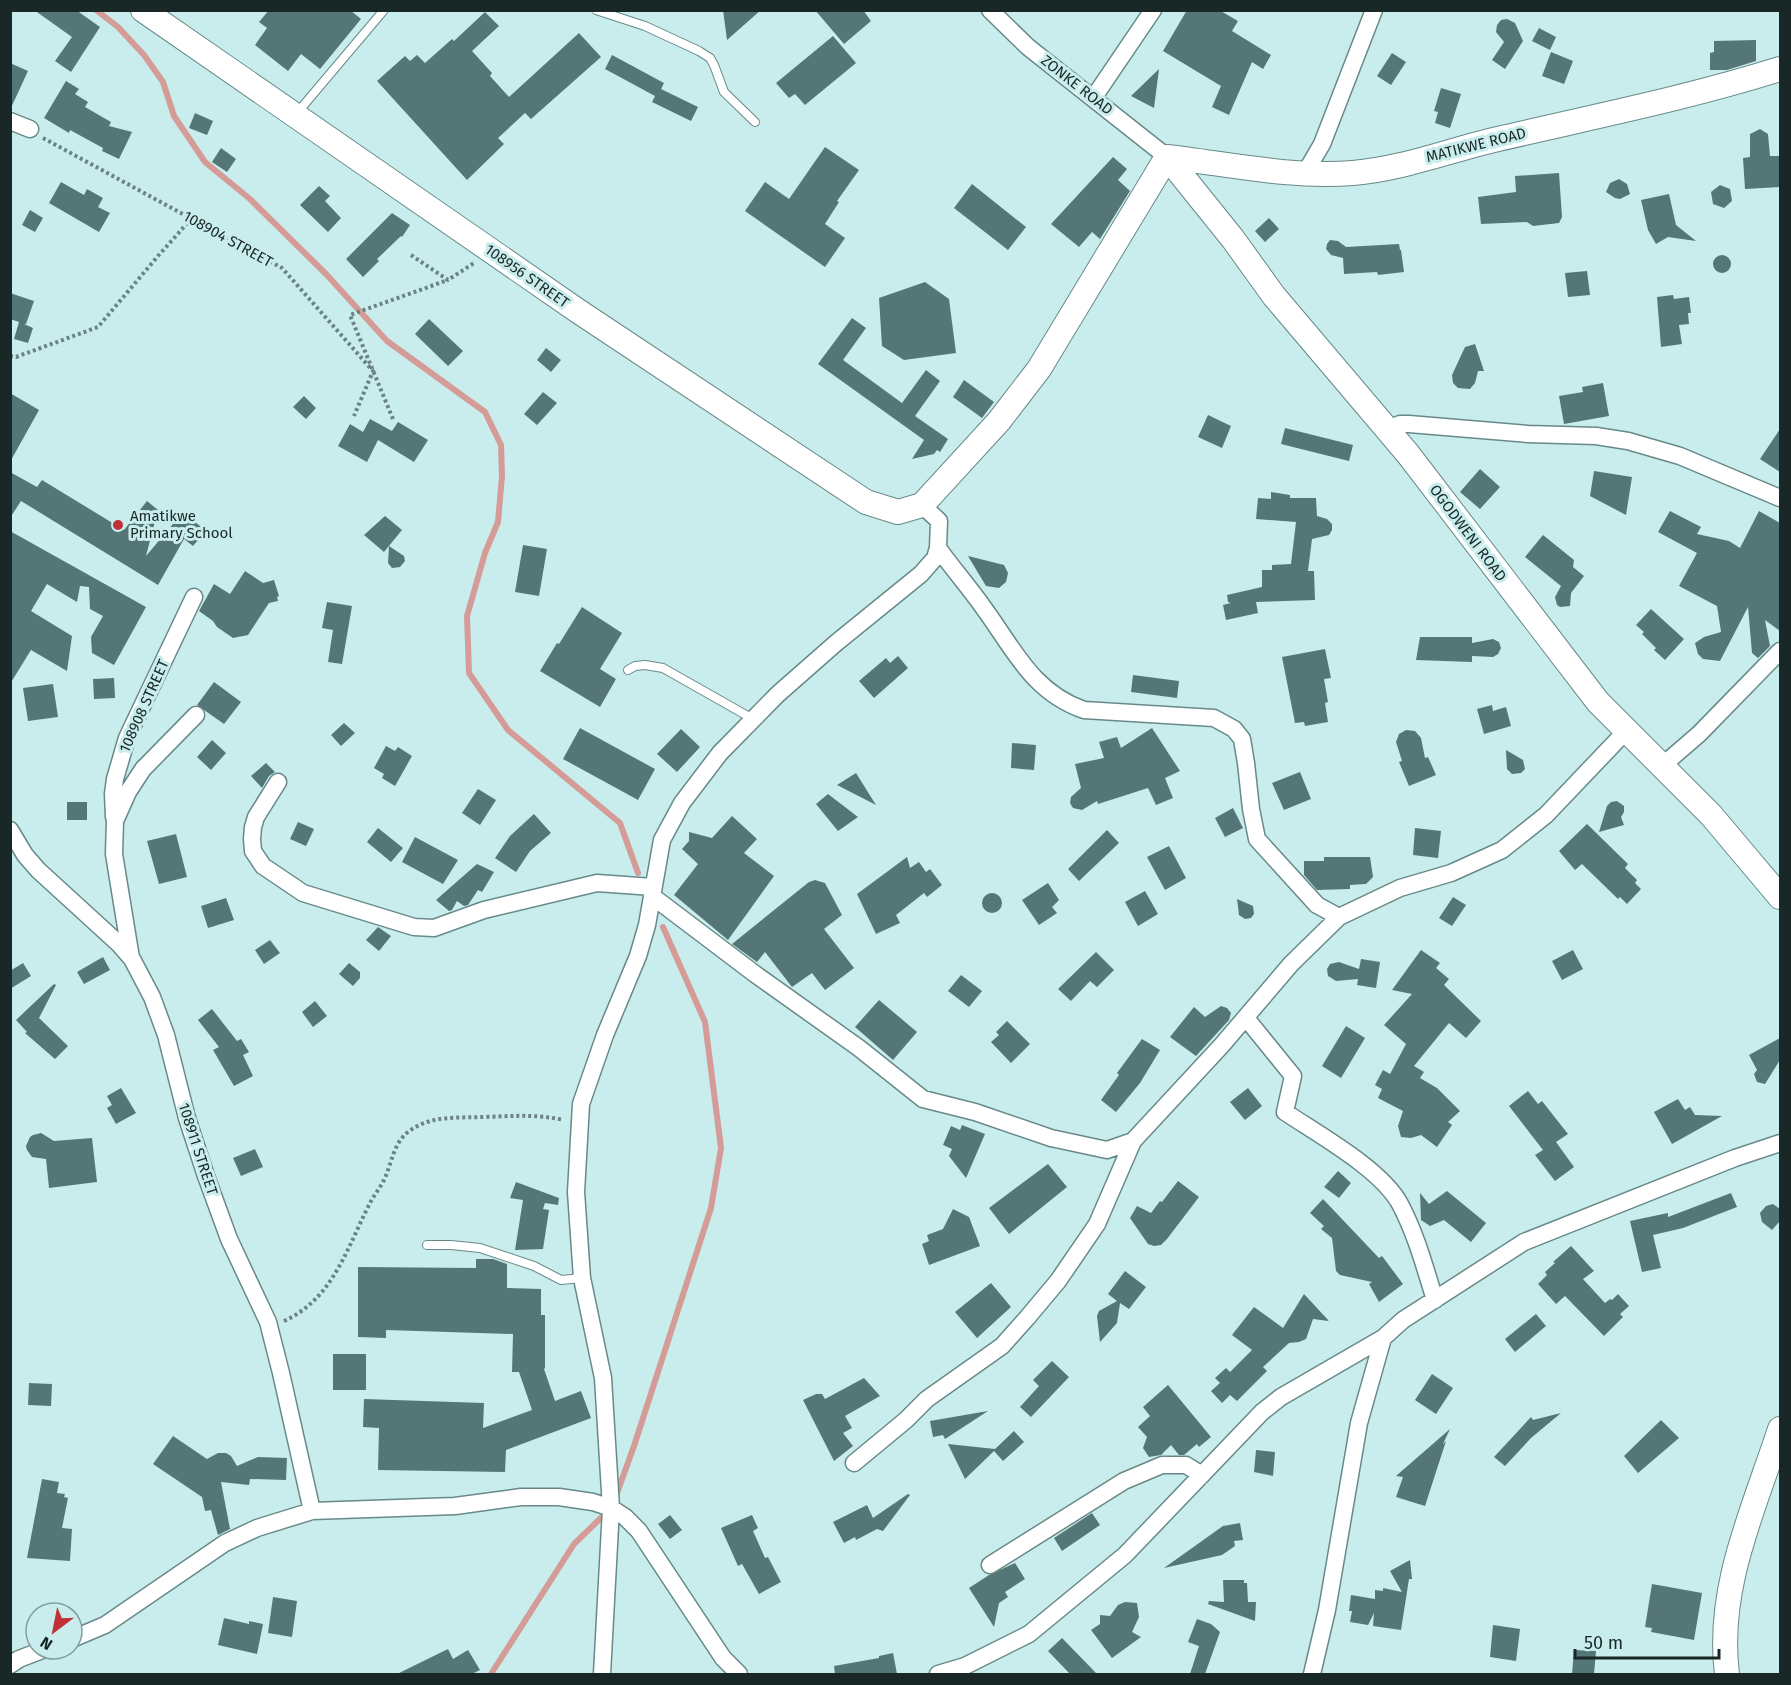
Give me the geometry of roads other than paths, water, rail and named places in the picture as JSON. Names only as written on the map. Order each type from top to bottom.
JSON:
[{"type":"street","name":"108956 STREET","points":[[143,10],[492,251],[866,502],[897,512],[922,504]]},
{"type":"street","name":"ZONKE ROAD","points":[[990,10],[1028,47],[1167,157]]},
{"type":"street","points":[[1094,97],[1153,10]]},
{"type":"street","points":[[1305,173],[1322,144],[1374,10]]},
{"type":"street","name":"MATIKWE ROAD","points":[[1167,157],[1305,173],[1352,173],[1376,170],[1691,94],[1780,69]]},
{"type":"street","points":[[10,121],[30,129]]},
{"type":"street","points":[[602,1674],[611,1508],[603,1378],[582,1278],[576,1192],[581,1104],[605,1035],[638,956],[662,840],[682,803],[720,753],[753,719],[836,643],[921,574],[935,558],[938,548],[939,521],[922,504],[999,421],[1039,369],[1167,157]]},
{"type":"street","name":"OGODWENI ROAD","points":[[1167,157],[1233,239],[1274,296],[1387,429],[1598,702],[1711,815],[1780,897]]},
{"type":"street","points":[[1387,429],[1400,424],[1409,424],[1617,439],[1680,456],[1780,498]]},
{"type":"street","points":[[938,548],[1022,662],[1053,696],[1068,705],[1084,710],[1214,718],[1234,729],[1242,739],[1257,839],[1317,905],[1340,918]]},
{"type":"street","name":"108908 STREET","points":[[132,959],[114,854],[115,779],[127,738],[194,597]]},
{"type":"street","points":[[1662,766],[1699,734],[1780,651]]},
{"type":"street","name":"108908 STREET","points":[[115,820],[128,792],[143,769],[196,715]]},
{"type":"street","points":[[854,1463],[906,1420],[927,1398],[1002,1346],[1027,1318],[1058,1281],[1097,1224],[1133,1141],[1246,1018],[1291,964],[1340,918],[1400,888],[1451,873],[1502,850],[1546,815],[1627,730]]},
{"type":"street","points":[[278,782],[256,817],[252,832],[253,851],[263,866],[303,893],[414,927],[434,928],[484,910],[597,884],[653,892],[755,974],[859,1048],[923,1099],[975,1112],[1075,1144],[1107,1149],[1133,1141]]},
{"type":"street","name":"108911 STREET","points":[[10,830],[25,855],[38,870],[100,924],[132,959],[152,997],[165,1035],[187,1118],[229,1239],[269,1327],[312,1511]]},
{"type":"street","points":[[1246,1018],[1293,1076],[1285,1112],[1374,1174],[1399,1202],[1419,1250],[1435,1299]]},
{"type":"street","points":[[938,1674],[965,1666],[1029,1634],[1125,1555],[1262,1412],[1281,1397],[1383,1338],[1403,1320],[1524,1242],[1735,1158],[1780,1143]]},
{"type":"street","points":[[1312,1674],[1327,1610],[1359,1423],[1383,1338]]},
{"type":"street","points":[[1727,1674],[1726,1630],[1731,1582],[1741,1542],[1780,1429]]},
{"type":"street","points":[[990,1565],[1115,1487],[1162,1465],[1186,1465],[1202,1475]]},
{"type":"street","points":[[84,1634],[105,1625],[225,1543],[257,1528],[312,1511],[455,1506],[520,1497],[559,1497],[593,1502],[611,1508],[625,1517],[639,1531],[723,1658],[739,1674]]},
{"type":"street","points":[[10,1665],[24,1657]]},
{"type":"lane","points":[[295,115],[384,10]]},
{"type":"lane","points":[[596,10],[645,26],[710,58],[724,92],[755,122]]},
{"type":"lane","points":[[628,670],[635,666],[645,665],[663,668],[753,719]]},
{"type":"lane","points":[[427,1245],[480,1248],[534,1266],[561,1280],[582,1278]]},
{"type":"waterway","points":[[96,10],[118,27],[144,55],[163,82],[174,116],[205,162],[250,199],[326,274],[387,341],[485,412],[501,445],[502,476],[498,522],[485,553],[467,616],[469,673],[508,730],[620,823],[638,873]]},
{"type":"waterway","points":[[616,1496],[711,1208],[721,1148],[705,1022],[663,927]]},
{"type":"waterway","points":[[491,1674],[574,1544],[607,1512]]},
{"type":"place","name":"Amatikwe Primary School","points":[[118,525]]}]
